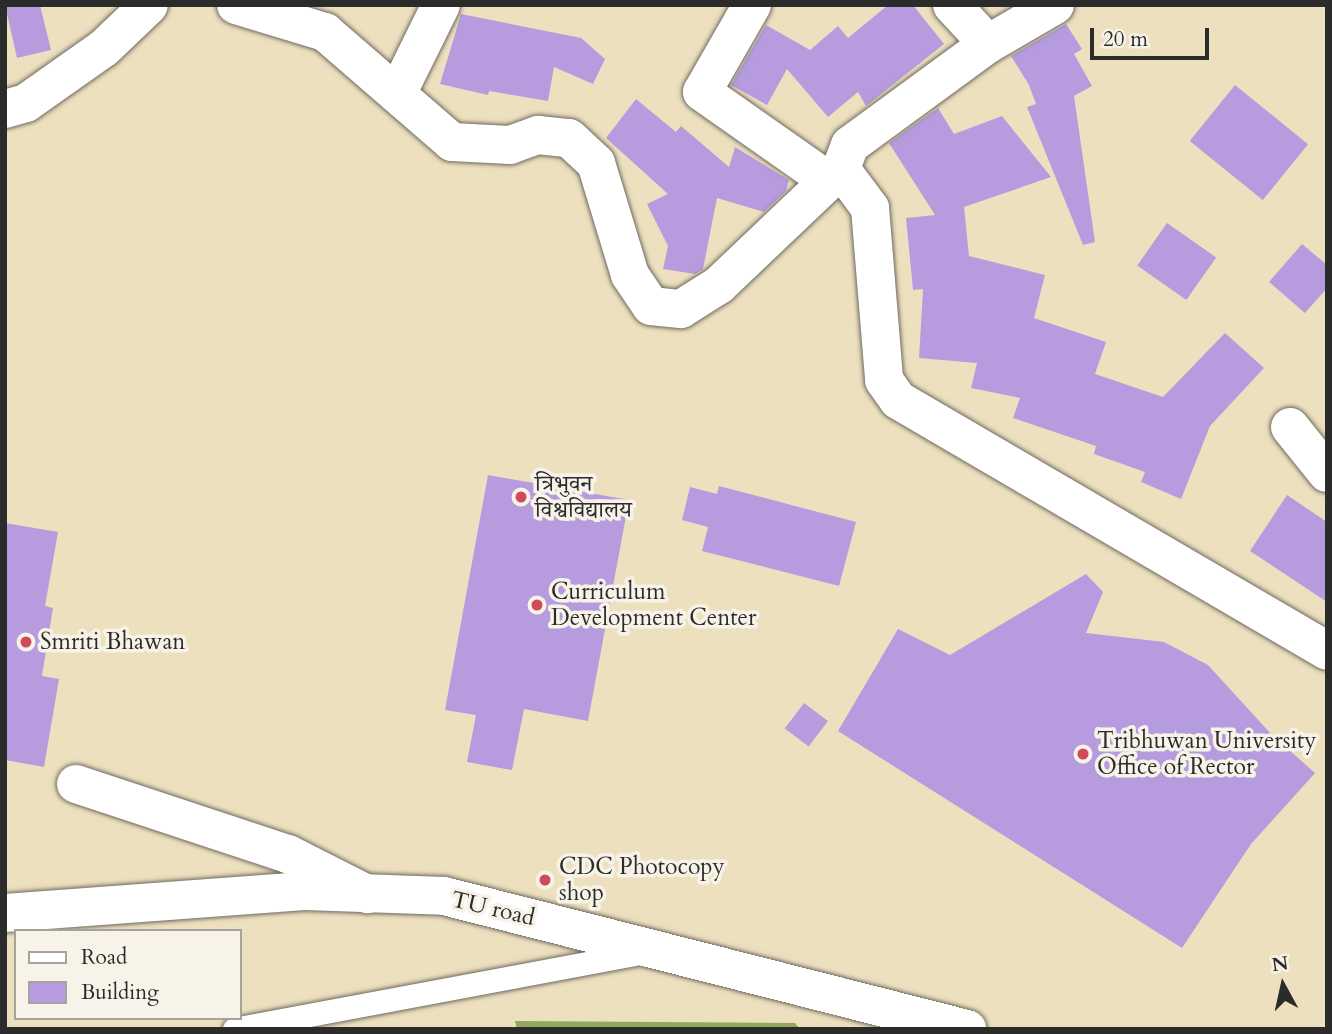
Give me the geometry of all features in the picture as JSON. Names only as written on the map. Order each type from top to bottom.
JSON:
[{"type":"street","points":[[5,109],[26,103],[104,48],[149,5]]},
{"type":"street","points":[[236,5],[326,32],[452,142],[510,145],[538,135],[569,138],[596,163],[630,275],[651,306],[681,309],[719,285],[833,174],[850,145],[988,44],[1055,5]]},
{"type":"street","points":[[397,94],[441,5]]},
{"type":"street","points":[[752,5],[702,92],[833,174],[870,208],[884,380],[898,400],[1327,651]]},
{"type":"street","points":[[952,5],[988,44]]},
{"type":"street","points":[[1290,427],[1327,473]]},
{"type":"street","points":[[76,784],[288,854],[367,894]]},
{"type":"street","name":"TU road","points":[[5,913],[304,891],[444,896],[651,951],[967,1029]]},
{"type":"lane","points":[[234,1029],[651,951]]},
{"type":"green space","points":[[515,1021],[795,1023],[800,1029],[517,1029]]},
{"type":"building","points":[[5,5],[40,5],[51,50],[17,58]]},
{"type":"building","points":[[888,5],[913,5],[944,44],[866,106],[858,92],[828,117],[787,69],[767,105],[731,85],[766,25],[810,50],[838,26],[848,38]]},
{"type":"building","points":[[461,14],[581,38],[605,59],[593,84],[554,67],[548,101],[489,91],[488,95],[440,84]]},
{"type":"building","points":[[1066,24],[1082,49],[1074,54],[1092,86],[1074,96],[1095,242],[1083,245],[1027,107],[1036,104],[1029,85],[1011,56]]},
{"type":"building","points":[[1235,85],[1308,144],[1263,200],[1190,141]]},
{"type":"building","points":[[636,99],[676,132],[681,126],[729,167],[735,147],[789,180],[786,191],[764,212],[717,198],[703,269],[695,274],[663,269],[668,246],[647,204],[668,194],[606,138]]},
{"type":"building","points":[[938,108],[954,134],[1002,116],[1051,177],[964,207],[969,256],[1045,275],[1034,318],[1106,342],[1095,374],[1163,397],[1225,333],[1264,368],[1210,426],[1181,499],[1141,482],[1145,472],[1094,454],[1096,446],[1013,418],[1020,398],[971,388],[977,363],[919,358],[923,289],[913,290],[906,218],[935,215],[889,143]]},
{"type":"building","points":[[1167,223],[1216,257],[1186,300],[1137,266]]},
{"type":"building","points":[[1302,244],[1327,265],[1327,288],[1305,313],[1269,282]]},
{"type":"building","name":"Curriculum Development Center","points":[[488,475],[629,500],[588,721],[524,709],[512,770],[467,762],[476,715],[445,710]]},
{"type":"building","points":[[719,486],[856,522],[839,586],[702,551],[708,527],[682,520],[690,487],[717,494]]},
{"type":"building","points":[[1287,495],[1327,522],[1327,602],[1250,551]]},
{"type":"building","name":"Smriti Bhawan","points":[[5,523],[58,532],[45,606],[53,608],[42,676],[59,679],[44,767],[5,760]]},
{"type":"building","name":"Tribhuwan University Office of Rector","points":[[1086,574],[1103,592],[1086,633],[1164,642],[1208,665],[1271,734],[1315,773],[1251,844],[1182,948],[838,731],[898,629],[950,655]]},
{"type":"building","points":[[804,703],[828,721],[809,747],[785,729]]},
{"type":"place","name":"त्रिभुवन विश्वविद्यालय","points":[[521,497]]},
{"type":"place","name":"Curriculum Development Center","points":[[537,605]]},
{"type":"place","name":"Smriti Bhawan","points":[[26,642]]},
{"type":"place","name":"Tribhuwan University Office of Rector","points":[[1083,754]]},
{"type":"place","name":"CDC Photocopy shop","points":[[545,880]]}]
